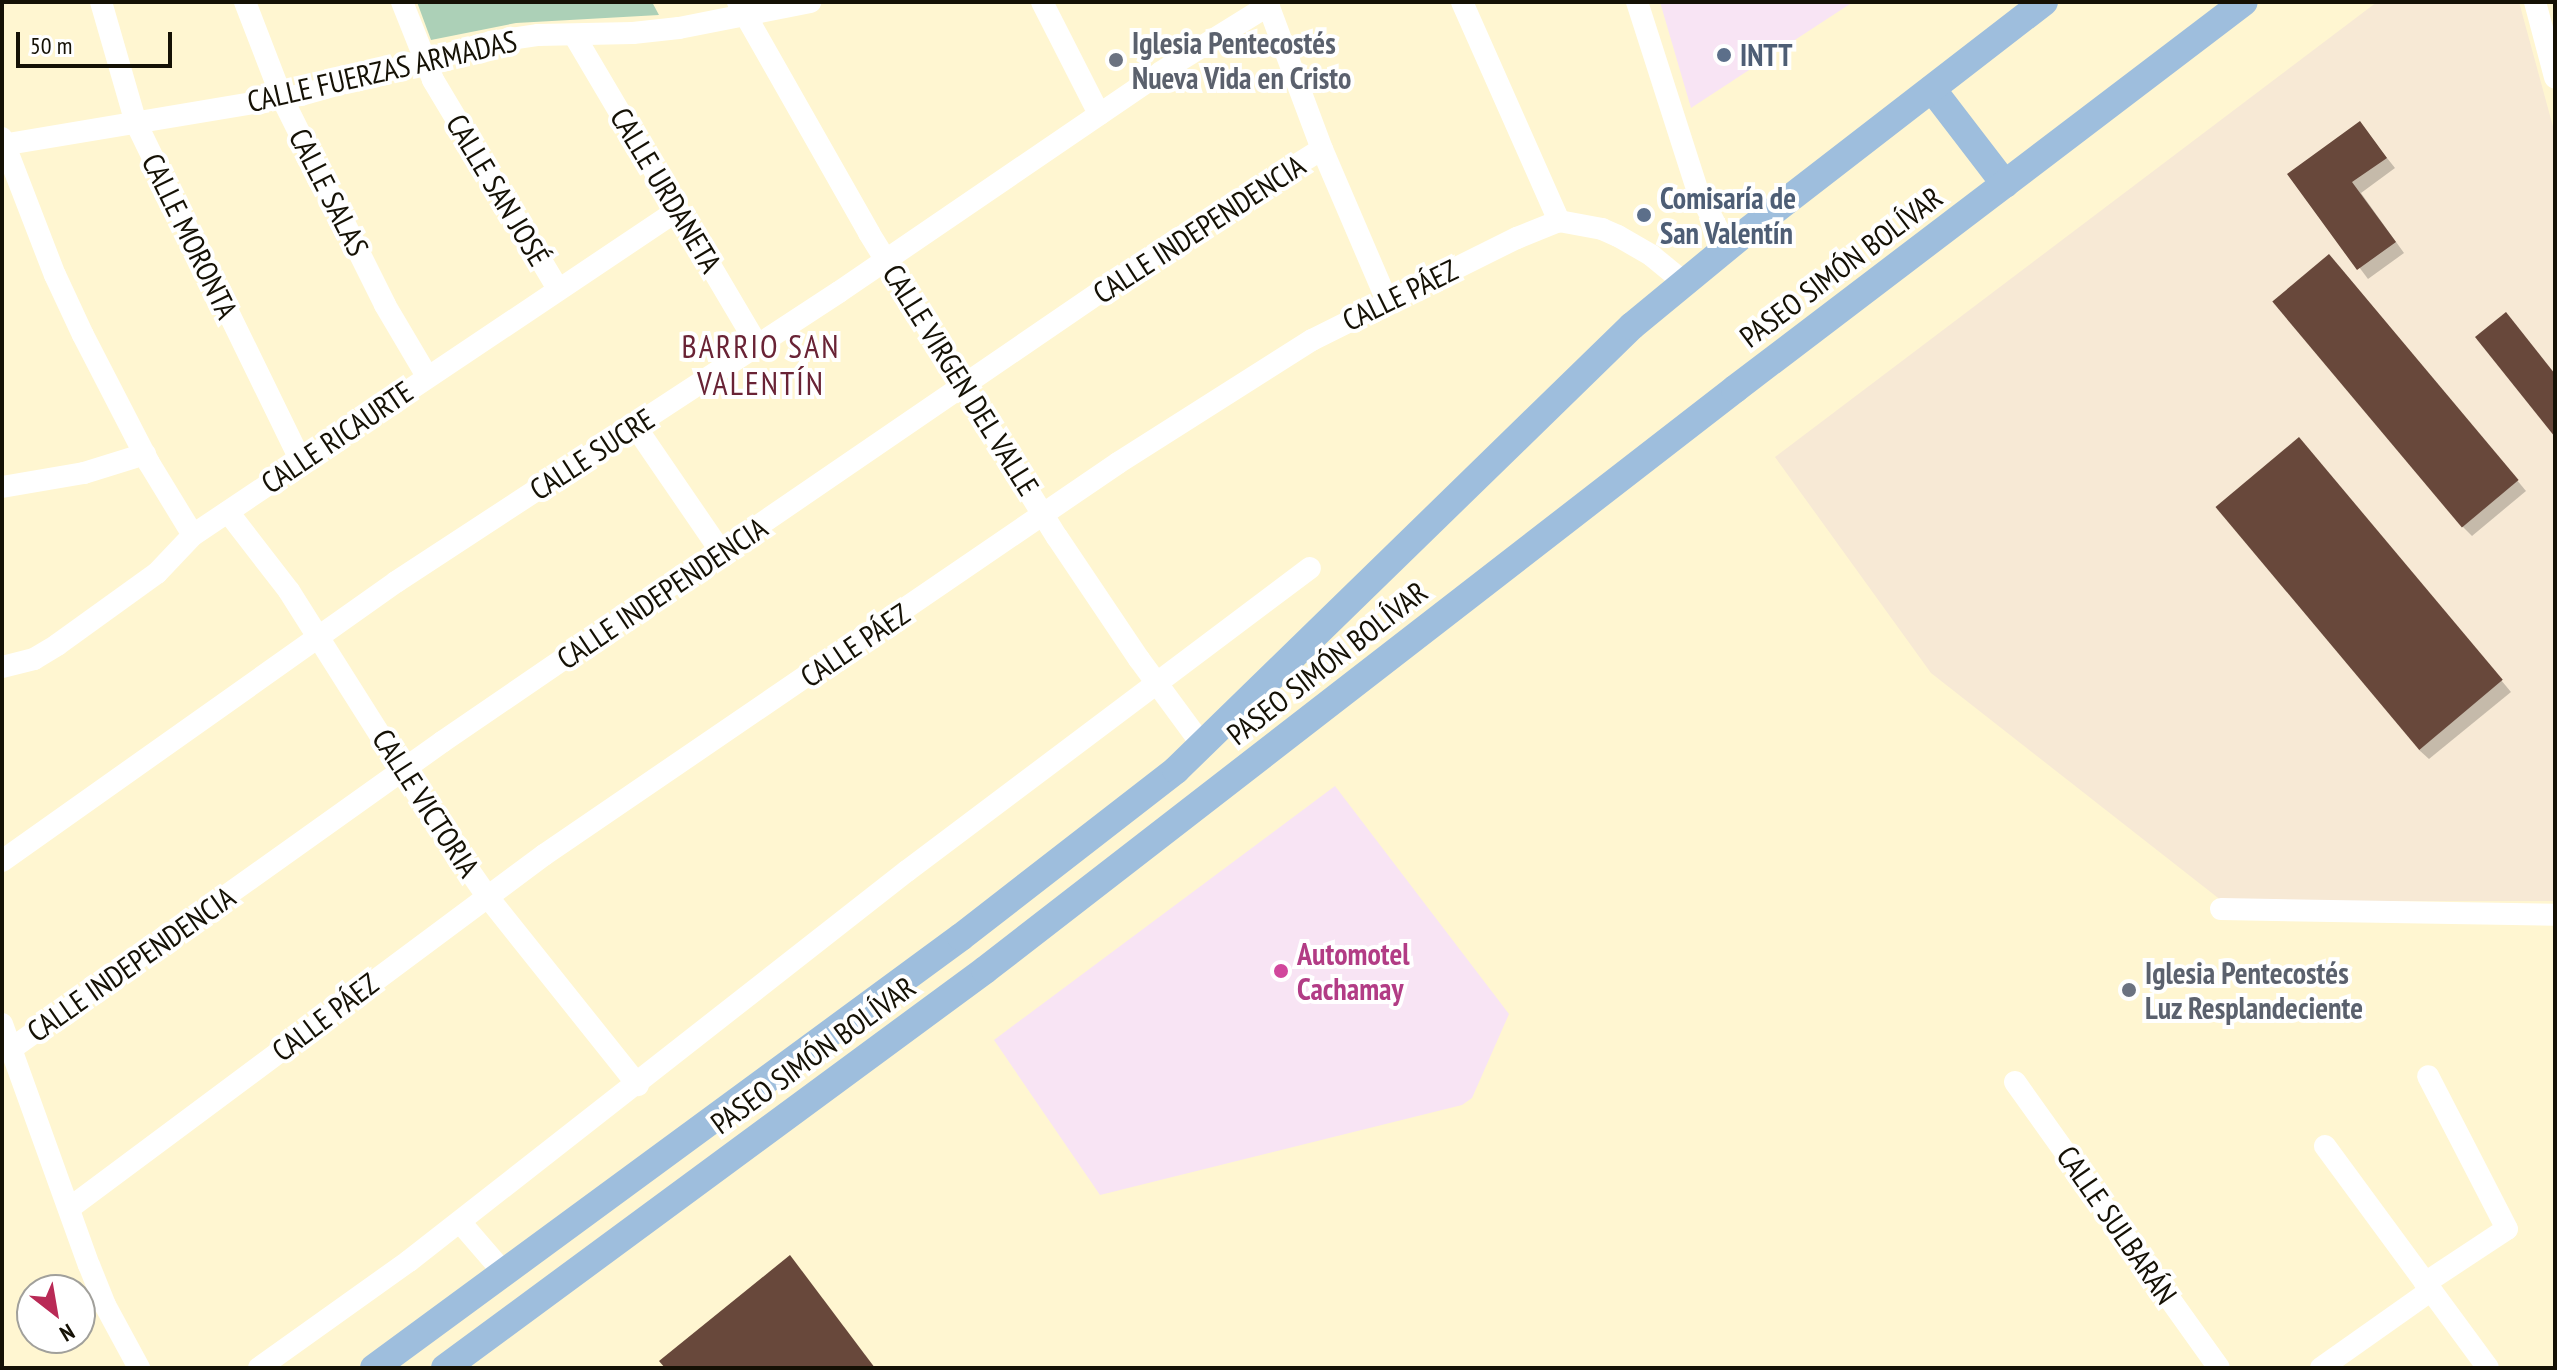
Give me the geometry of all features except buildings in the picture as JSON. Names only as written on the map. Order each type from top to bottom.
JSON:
[{"type":"main road","name":"PASEO SIMÓN BOLÍVAR","points":[[374,1368],[985,919],[1203,746],[1575,378],[1727,247],[2044,2]]},
{"type":"main road","name":"PASEO SIMÓN BOLÍVAR","points":[[445,1368],[985,970],[2244,2]]},
{"type":"main road","points":[[1932,89],[2005,184]]},
{"type":"street","name":"CALLE MORONTA","points":[[101,2],[136,123],[301,461]]},
{"type":"street","name":"CALLE SALAS","points":[[245,2],[282,98],[385,305],[427,376]]},
{"type":"street","name":"CALLE SAN JOSÉ","points":[[402,2],[425,60],[451,112],[558,289]]},
{"type":"street","name":"CALLE FUERZAS ARMADAS","points":[[3,143],[282,98],[491,42],[633,33],[742,9],[810,2]]},
{"type":"street","points":[[1042,2],[1099,114]]},
{"type":"street","points":[[1462,2],[1559,221],[1602,229],[1618,236],[1652,256],[1685,283]]},
{"type":"street","points":[[1637,2],[1700,197],[1727,247]]},
{"type":"street","points":[[2535,2],[2555,77]]},
{"type":"street","points":[[1268,4],[1322,149],[1387,301]]},
{"type":"street","name":"CALLE SUCRE","points":[[2,861],[396,582],[758,346],[1099,114],[1268,4]]},
{"type":"street","name":"CALLE VIRGEN DEL VALLE","points":[[742,9],[886,260],[1044,515],[1156,682],[1203,746]]},
{"type":"street","name":"CALLE URDANETA","points":[[574,35],[758,346]]},
{"type":"street","points":[[3,143],[55,275],[145,454],[193,535]]},
{"type":"street","name":"CALLE INDEPENDENCIA","points":[[11,1049],[403,770],[1170,244],[1322,149]]},
{"type":"street","name":"CALLE RICAURTE","points":[[2,667],[34,659],[57,645],[157,573],[193,535],[678,210]]},
{"type":"street","name":"CALLE PÁEZ","points":[[71,1207],[487,896],[1197,410],[1312,340],[1517,238],[1559,221]]},
{"type":"street","points":[[635,426],[722,553]]},
{"type":"street","points":[[2,487],[84,473],[145,454]]},
{"type":"street","name":"CALLE VICTORIA","points":[[228,512],[267,560],[320,638],[487,896],[638,1085]]},
{"type":"street","points":[[259,1368],[460,1222],[907,871],[1310,568]]},
{"type":"street","points":[[2221,909],[2555,915]]},
{"type":"street","points":[[2,1024],[105,1305],[139,1368]]},
{"type":"street","points":[[2321,1368],[2507,1229],[2428,1076]]},
{"type":"street","name":"CALLE SULBARÁN","points":[[2015,1082],[2219,1368]]},
{"type":"street","points":[[2325,1146],[2488,1368]]},
{"type":"street","points":[[460,1222],[504,1273]]},
{"type":"shaded area","name":"INTT","points":[[1660,2],[1853,2],[1691,108]]},
{"type":"shaded area","points":[[2377,2],[2519,2],[2555,134],[2555,901],[2222,901],[1931,673],[1775,457]]},
{"type":"shaded area","name":"Automotel Cachamay","points":[[1335,786],[1509,1014],[1472,1098],[1462,1105],[1100,1195],[994,1040]]},
{"type":"green space","points":[[417,2],[652,2],[659,15],[516,23],[431,40]]},
{"type":"place","name":"INTT","points":[[1724,55]]},
{"type":"place","name":"Iglesia Pentecostés Nueva Vida en Cristo","points":[[1116,60]]},
{"type":"place","name":"Comisaría de San Valentín","points":[[1644,215]]},
{"type":"place","name":"Automotel Cachamay","points":[[1281,971]]},
{"type":"place","name":"Iglesia Pentecostés Luz Resplandeciente","points":[[2129,990]]},
{"type":"district","name":"BARRIO SAN VALENTÍN","points":[[761,366]]}]
